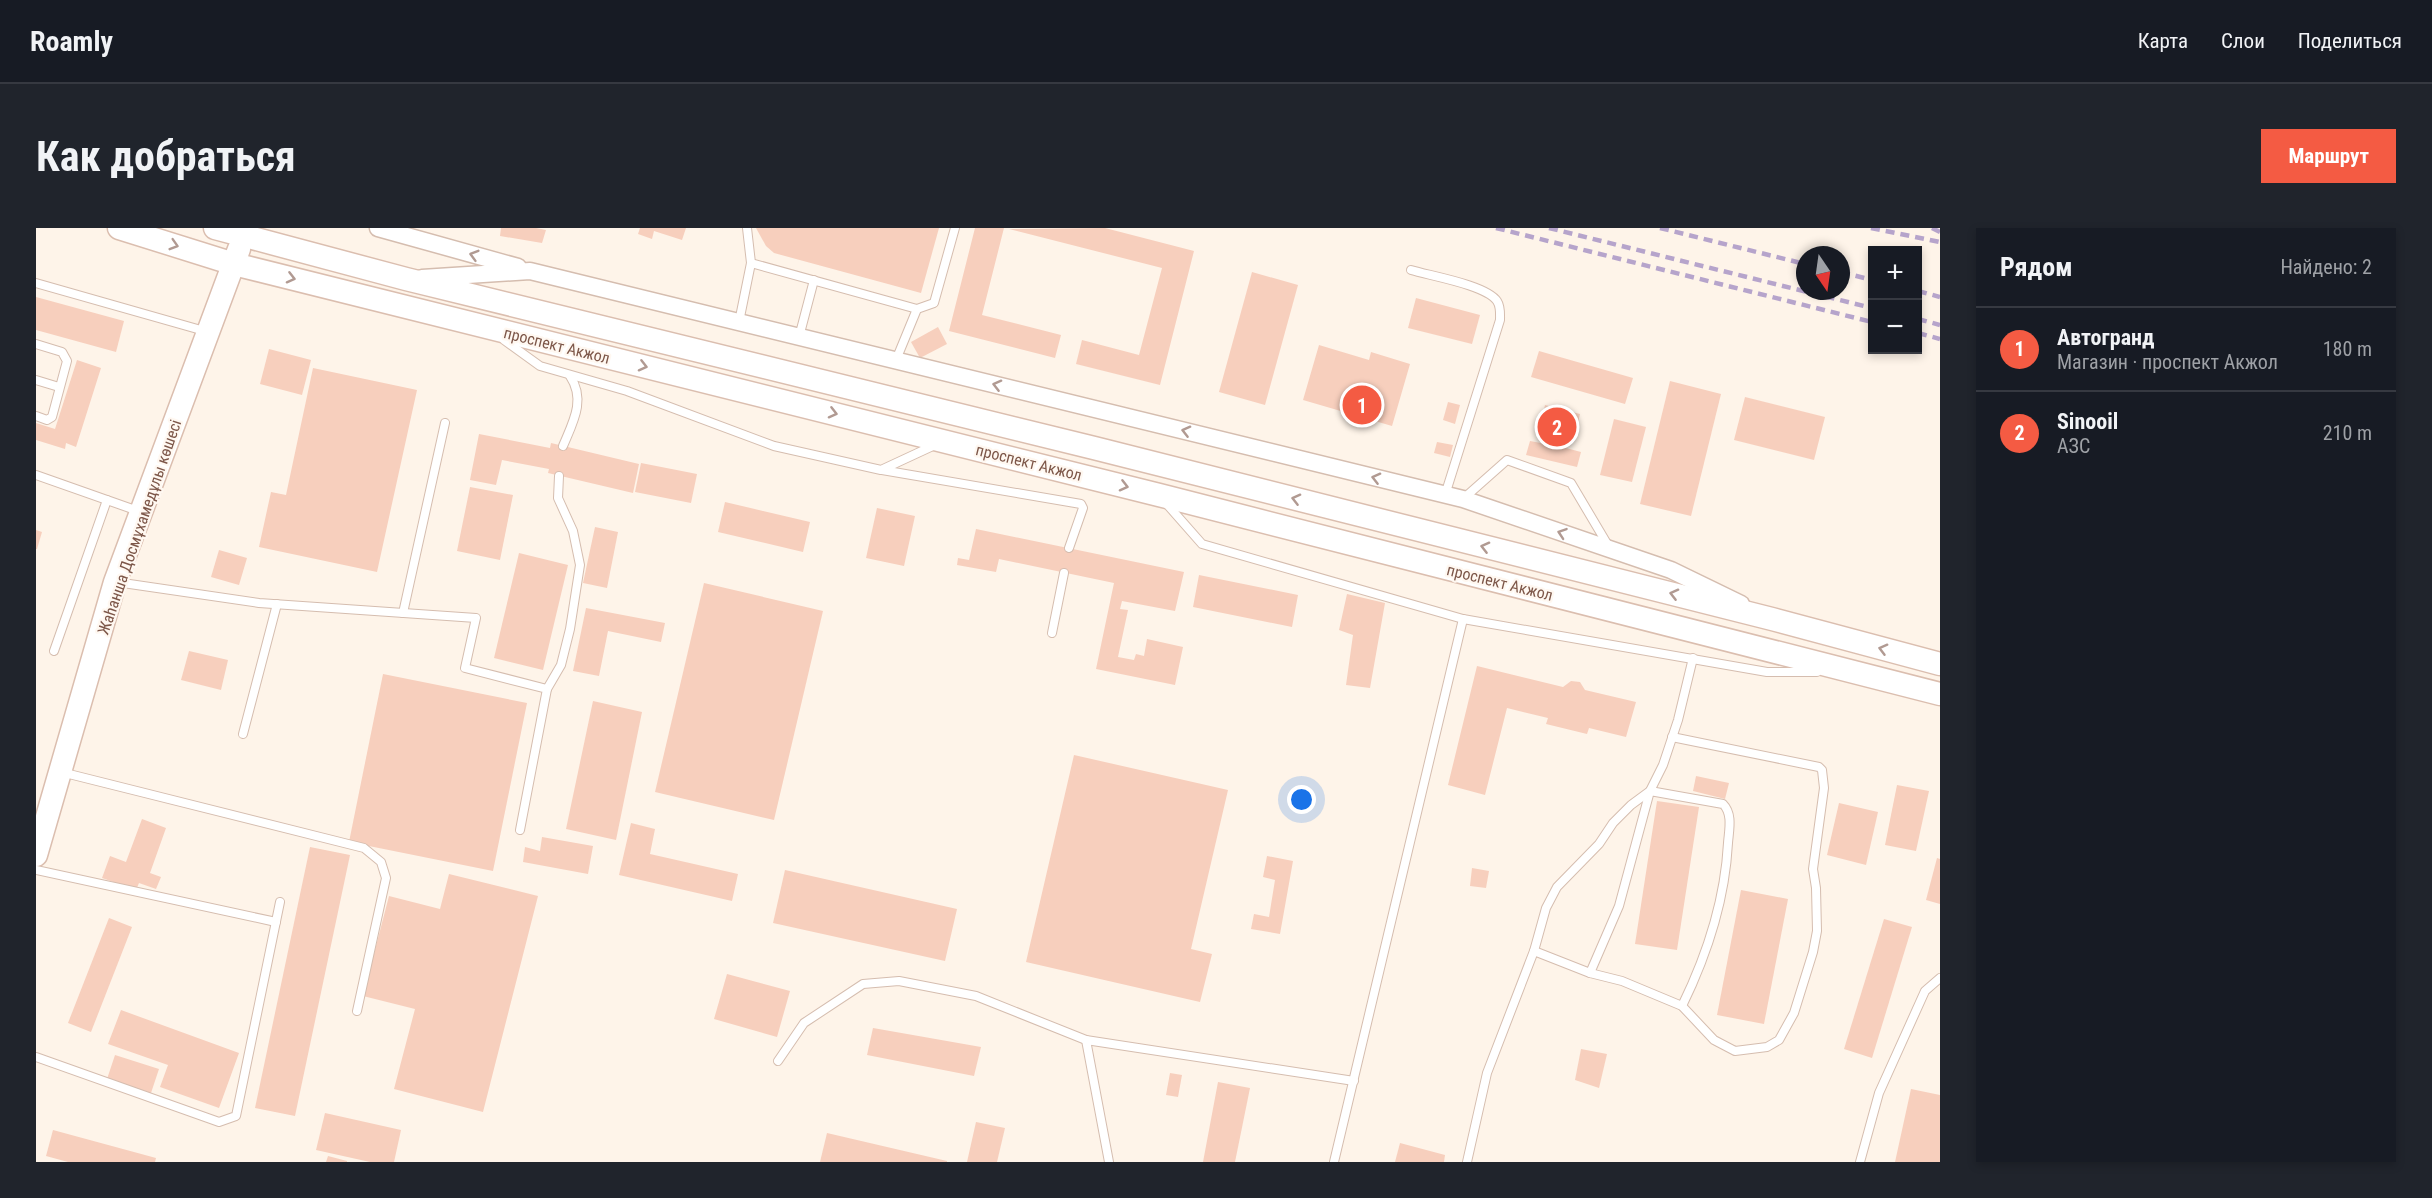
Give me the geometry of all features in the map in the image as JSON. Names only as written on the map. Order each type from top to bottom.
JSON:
[{"type":"main road","name":"проспект Акжол","points":[[119,228],[234,264],[1088,477],[1940,694]]},
{"type":"main road","name":"проспект Акжол","points":[[240,232],[406,279],[1094,448],[1772,619],[1940,664]]},
{"type":"main road","name":"Жаһанша Досмұхамедұлы көшесі","points":[[36,855],[116,582],[234,264],[240,232]]},
{"type":"main road","points":[[1088,477],[1094,448]]},
{"type":"street","points":[[389,229],[530,271],[1463,499],[1671,570],[1772,619]]},
{"type":"street","points":[[406,279],[530,271]]},
{"type":"lane","points":[[739,322],[751,263],[747,228]]},
{"type":"lane","points":[[751,263],[917,309],[934,303],[955,228]]},
{"type":"lane","points":[[1411,270],[1491,295],[1498,302],[1500,311],[1500,320],[1445,495]]},
{"type":"lane","points":[[799,337],[813,280]]},
{"type":"lane","points":[[36,283],[209,333]]},
{"type":"lane","points":[[896,360],[917,309]]},
{"type":"lane","points":[[486,327],[540,366],[627,391],[774,446],[881,470],[1081,504],[1083,508],[1069,548]]},
{"type":"lane","points":[[36,344],[62,351],[67,361],[52,417],[48,420],[36,416]]},
{"type":"lane","points":[[563,446],[575,416],[579,396],[570,376]]},
{"type":"lane","points":[[36,380],[59,387]]},
{"type":"lane","points":[[403,613],[445,423]]},
{"type":"lane","points":[[881,470],[943,441]]},
{"type":"lane","points":[[1463,499],[1507,460],[1571,483],[1611,550]]},
{"type":"lane","points":[[36,475],[142,512]]},
{"type":"lane","points":[[520,830],[547,688],[561,665],[570,629],[580,565],[573,531],[558,498],[559,476]]},
{"type":"lane","points":[[1159,495],[1202,544],[1463,619],[1767,672],[1856,672]]},
{"type":"lane","points":[[54,651],[107,500]]},
{"type":"lane","points":[[1052,633],[1064,573]]},
{"type":"lane","points":[[116,582],[277,604],[476,618],[465,668],[547,688]]},
{"type":"lane","points":[[243,734],[277,604]]},
{"type":"lane","points":[[1334,1162],[1463,619]]},
{"type":"lane","points":[[1590,973],[1619,906],[1650,791],[1663,765],[1684,699],[1693,658]]},
{"type":"lane","points":[[1534,951],[1590,973],[1622,981],[1682,1006],[1714,1040],[1735,1051],[1767,1047],[1784,1034],[1794,1013],[1813,952],[1817,931],[1816,888],[1812,869],[1824,777],[1819,767],[1672,736]]},
{"type":"lane","points":[[60,772],[364,848],[381,862],[386,878],[357,1011]]},
{"type":"lane","points":[[1467,1162],[1475,1118],[1488,1073],[1534,951],[1546,908],[1557,887],[1599,844],[1619,817],[1650,791]]},
{"type":"lane","points":[[1650,791],[1723,804],[1728,809],[1730,820],[1725,879],[1719,909],[1695,979],[1682,1006]]},
{"type":"lane","points":[[36,870],[276,922]]},
{"type":"lane","points":[[36,1057],[219,1122],[237,1116],[280,902]]},
{"type":"lane","points":[[1860,1162],[1879,1093],[1925,991],[1940,978]]},
{"type":"lane","points":[[778,1061],[804,1023],[814,1016],[863,984],[899,981],[976,996],[1086,1040],[1354,1081]]},
{"type":"lane","points":[[1086,1040],[1109,1162]]},
{"type":"building","points":[[501,228],[546,230],[542,243],[500,236]]},
{"type":"building","points":[[640,228],[686,228],[682,240],[654,231],[652,239],[638,234]]},
{"type":"building","points":[[756,228],[939,228],[921,293],[774,253],[766,246]]},
{"type":"building","points":[[975,228],[1004,228],[982,315],[1061,335],[1055,358],[949,331]]},
{"type":"building","points":[[1105,228],[1194,251],[1160,385],[1076,364],[1082,340],[1139,355],[1162,268],[1009,229]]},
{"type":"building","points":[[1252,272],[1298,285],[1265,405],[1219,392]]},
{"type":"building","points":[[36,297],[124,321],[116,352],[36,330]]},
{"type":"building","points":[[1416,298],[1480,315],[1472,344],[1408,328]]},
{"type":"building","points":[[938,327],[947,344],[920,358],[911,342]]},
{"type":"building","points":[[1319,345],[1369,360],[1371,352],[1410,364],[1392,426],[1303,400]]},
{"type":"building","points":[[269,349],[311,360],[302,395],[260,384]]},
{"type":"building","points":[[1539,351],[1633,378],[1625,404],[1531,377]]},
{"type":"building","points":[[77,360],[101,368],[76,447],[66,443],[65,449],[36,440],[36,423],[55,429]]},
{"type":"building","points":[[313,368],[417,390],[377,572],[259,547],[271,492],[286,495]]},
{"type":"building","points":[[1670,381],[1721,394],[1691,516],[1640,504]]},
{"type":"building","points":[[1745,397],[1825,417],[1814,460],[1734,440]]},
{"type":"building","points":[[1448,402],[1460,405],[1455,424],[1443,420]]},
{"type":"building","points":[[1545,405],[1580,414],[1575,436],[1565,434],[1562,447],[1581,452],[1577,467],[1526,455],[1530,441],[1546,444],[1549,429],[1540,427]]},
{"type":"building","points":[[1614,419],[1646,427],[1632,482],[1600,475]]},
{"type":"building","points":[[479,434],[550,448],[551,443],[639,464],[633,493],[548,473],[549,469],[502,460],[496,485],[470,480]]},
{"type":"building","points":[[1437,442],[1453,445],[1450,457],[1434,453]]},
{"type":"building","points":[[641,463],[697,474],[691,503],[635,492]]},
{"type":"building","points":[[470,487],[513,495],[500,560],[457,551]]},
{"type":"building","points":[[725,502],[810,522],[803,552],[718,532]]},
{"type":"building","points":[[877,508],[915,516],[904,566],[866,558]]},
{"type":"building","points":[[595,527],[618,532],[607,588],[583,583]]},
{"type":"building","points":[[976,529],[1184,572],[1175,611],[1122,601],[1120,609],[1128,610],[1118,657],[1134,660],[1136,654],[1144,656],[1147,639],[1183,647],[1175,685],[1096,669],[1114,583],[999,559],[996,572],[957,565],[958,558],[969,560]]},
{"type":"building","points":[[36,530],[42,532],[37,549],[36,549]]},
{"type":"building","points":[[219,550],[247,558],[239,585],[211,577]]},
{"type":"building","points":[[519,553],[568,565],[543,670],[494,658]]},
{"type":"building","points":[[1199,575],[1298,595],[1292,627],[1193,607]]},
{"type":"building","points":[[704,583],[823,611],[774,820],[655,792]]},
{"type":"building","points":[[1347,594],[1385,603],[1370,688],[1346,685],[1353,635],[1339,630]]},
{"type":"building","points":[[586,608],[665,623],[661,642],[608,631],[599,676],[573,671]]},
{"type":"building","points":[[189,651],[228,660],[221,690],[181,680]]},
{"type":"building","points":[[1477,666],[1563,687],[1571,681],[1580,682],[1585,690],[1636,702],[1626,737],[1589,728],[1587,734],[1546,724],[1548,718],[1507,708],[1485,795],[1448,785]]},
{"type":"building","points":[[383,674],[527,703],[493,871],[349,842]]},
{"type":"building","points":[[593,701],[642,712],[616,840],[566,829]]},
{"type":"building","points":[[1074,755],[1228,790],[1191,949],[1212,954],[1200,1002],[1026,962]]},
{"type":"building","points":[[1696,776],[1729,783],[1725,799],[1693,791]]},
{"type":"building","points":[[1897,785],[1929,791],[1916,851],[1885,845]]},
{"type":"building","points":[[1657,801],[1699,807],[1677,950],[1635,944]]},
{"type":"building","points":[[1839,803],[1878,812],[1866,865],[1827,855]]},
{"type":"building","points":[[142,819],[166,828],[150,873],[161,877],[156,889],[139,883],[136,890],[102,878],[110,856],[126,862]]},
{"type":"building","points":[[631,823],[655,829],[650,854],[738,874],[732,901],[619,875]]},
{"type":"building","points":[[542,837],[593,846],[588,874],[523,862],[525,847],[540,851]]},
{"type":"building","points":[[310,847],[350,855],[295,1116],[255,1108]]},
{"type":"building","points":[[1267,856],[1293,861],[1280,934],[1251,929],[1254,914],[1269,917],[1275,880],[1263,877]]},
{"type":"building","points":[[1937,858],[1940,859],[1940,904],[1926,900]]},
{"type":"building","points":[[1472,868],[1489,871],[1486,888],[1470,886]]},
{"type":"building","points":[[785,870],[957,909],[945,961],[773,923]]},
{"type":"building","points":[[449,874],[538,896],[483,1112],[394,1089],[415,1009],[363,996],[389,896],[440,909]]},
{"type":"building","points":[[1741,890],[1788,899],[1764,1024],[1717,1015]]},
{"type":"building","points":[[109,918],[132,927],[91,1032],[68,1023]]},
{"type":"building","points":[[1884,919],[1912,927],[1872,1058],[1844,1049]]},
{"type":"building","points":[[727,974],[790,991],[777,1037],[714,1019]]},
{"type":"building","points":[[121,1010],[239,1053],[219,1108],[160,1087],[168,1065],[108,1044]]},
{"type":"building","points":[[873,1028],[981,1047],[974,1076],[867,1055]]},
{"type":"building","points":[[1581,1049],[1607,1054],[1599,1088],[1575,1080]]},
{"type":"building","points":[[115,1055],[159,1069],[151,1093],[107,1079]]},
{"type":"building","points":[[1170,1073],[1182,1075],[1178,1097],[1166,1095]]},
{"type":"building","points":[[1218,1082],[1250,1088],[1235,1162],[1203,1162]]},
{"type":"building","points":[[1911,1089],[1940,1095],[1940,1162],[1895,1162]]},
{"type":"building","points":[[325,1113],[401,1130],[394,1162],[370,1162],[316,1150]]},
{"type":"building","points":[[976,1122],[1005,1128],[997,1162],[967,1162]]},
{"type":"building","points":[[53,1130],[156,1158],[155,1162],[68,1162],[46,1156]]},
{"type":"building","points":[[827,1133],[947,1161],[947,1162],[820,1162]]},
{"type":"building","points":[[1400,1143],[1445,1155],[1444,1162],[1395,1162]]},
{"type":"building","points":[[328,1156],[347,1161],[347,1162],[326,1162]]},
{"type":"railway","points":[[1496,228],[1868,321]]},
{"type":"railway","points":[[1549,228],[1868,307]]},
{"type":"railway","points":[[1660,228],[1796,262]]},
{"type":"railway","points":[[1871,228],[1940,242]]},
{"type":"railway","points":[[1932,228],[1940,232]]},
{"type":"railway","points":[[1850,274],[1868,279]]},
{"type":"railway","points":[[1922,292],[1940,297]]},
{"type":"railway","points":[[1922,320],[1940,325]]},
{"type":"railway","points":[[1922,334],[1940,339]]},
{"type":"place","name":"Автогранд","points":[[1362,405]]},
{"type":"place","name":"Sinooil","points":[[1557,427]]}]
